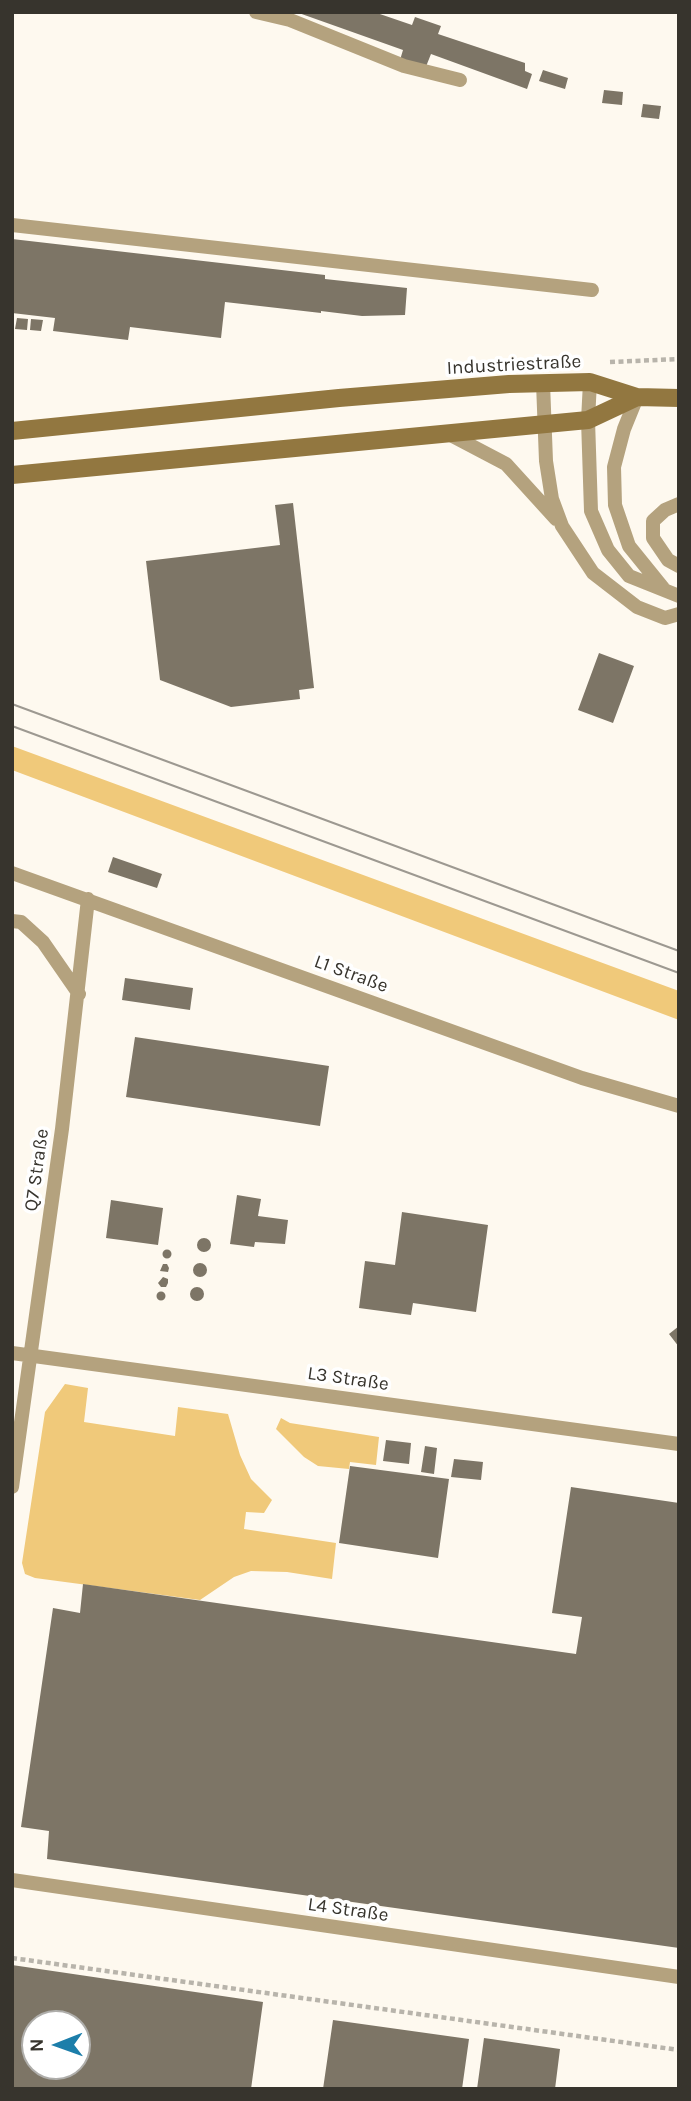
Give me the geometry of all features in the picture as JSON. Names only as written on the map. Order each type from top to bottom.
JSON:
[{"type":"main road","name":"Industriestraße","points":[[12,431],[339,398],[542,383],[590,382],[637,397]]},
{"type":"main road","points":[[12,475],[588,420],[637,397],[679,397]]},
{"type":"lane","points":[[256,12],[290,20],[404,66],[460,80]]},
{"type":"lane","points":[[12,225],[592,290]]},
{"type":"lane","points":[[590,382],[588,420],[591,511],[608,550],[629,576],[679,596]]},
{"type":"lane","points":[[542,383],[546,461],[552,499],[562,526]]},
{"type":"lane","points":[[637,397],[624,429],[614,467],[615,505],[629,546],[664,589]]},
{"type":"lane","points":[[446,432],[506,464],[562,526],[593,573],[637,607],[665,618],[679,614]]},
{"type":"lane","points":[[679,504],[665,510],[653,521],[653,538],[668,560],[679,566]]},
{"type":"lane","name":"L1 Straße","points":[[12,873],[582,1078],[679,1106]]},
{"type":"lane","name":"Q7 Straße","points":[[12,1487],[79,994],[88,899]]},
{"type":"lane","points":[[12,921],[21,922],[43,943],[79,994]]},
{"type":"lane","name":"L3 Straße","points":[[12,1353],[679,1444]]},
{"type":"lane","name":"L4 Straße","points":[[12,1880],[679,1977]]},
{"type":"path","points":[[12,1958],[679,2050]]},
{"type":"shaded area","points":[[12,746],[679,991],[679,1020],[12,770]]},
{"type":"shaded area","points":[[65,1384],[88,1388],[84,1422],[175,1436],[178,1407],[228,1414],[240,1455],[251,1479],[272,1500],[264,1513],[246,1512],[244,1529],[336,1543],[332,1579],[287,1572],[251,1571],[234,1577],[200,1600],[35,1578],[25,1574],[22,1563],[45,1412]]},
{"type":"shaded area","points":[[281,1418],[290,1423],[379,1437],[376,1465],[350,1462],[349,1469],[318,1466],[304,1457],[276,1429]]},
{"type":"building","points":[[296,12],[374,12],[412,25],[415,17],[441,26],[438,34],[525,63],[525,71],[532,74],[527,89],[431,54],[425,69],[400,60],[403,50]]},
{"type":"building","points":[[543,70],[568,78],[565,89],[539,81]]},
{"type":"building","points":[[604,90],[623,92],[622,105],[602,103]]},
{"type":"building","points":[[643,104],[661,106],[659,119],[641,117]]},
{"type":"building","points":[[12,239],[325,275],[325,279],[407,288],[405,315],[362,316],[225,302],[221,338],[130,327],[128,340],[53,331],[55,318],[12,313]]},
{"type":"building","points":[[17,318],[28,319],[27,330],[15,329]]},
{"type":"building","points":[[31,319],[43,320],[41,331],[30,330]]},
{"type":"building","points":[[293,503],[314,688],[299,690],[300,699],[231,707],[160,680],[146,561],[280,545],[275,505]]},
{"type":"building","points":[[599,653],[634,666],[613,723],[578,710]]},
{"type":"building","points":[[113,857],[162,874],[157,888],[108,872]]},
{"type":"building","points":[[125,978],[193,988],[190,1010],[122,1000]]},
{"type":"building","points":[[135,1037],[329,1066],[320,1126],[126,1097]]},
{"type":"building","points":[[237,1195],[261,1199],[258,1216],[288,1220],[285,1244],[255,1242],[254,1247],[230,1244]]},
{"type":"building","points":[[111,1200],[163,1208],[158,1245],[106,1238]]},
{"type":"building","points":[[402,1212],[488,1225],[476,1312],[413,1303],[411,1315],[359,1308],[365,1261],[395,1265]]},
{"type":"building","points":[[204,1238],[209,1240],[209,1250],[204,1252],[199,1250],[197,1245],[199,1240]]},
{"type":"building","points":[[167,1249],[172,1254],[167,1259],[162,1254]]},
{"type":"building","points":[[197,1263],[203,1263],[207,1270],[203,1277],[197,1277],[193,1273],[193,1267]]},
{"type":"building","points":[[163,1264],[167,1264],[168,1272],[160,1271]]},
{"type":"building","points":[[163,1277],[168,1279],[166,1287],[161,1287],[158,1283]]},
{"type":"building","points":[[194,1287],[200,1287],[204,1294],[200,1301],[194,1301],[190,1297],[190,1291]]},
{"type":"building","points":[[161,1291],[166,1296],[161,1301],[156,1296]]},
{"type":"building","points":[[679,1326],[679,1347],[669,1334]]},
{"type":"building","points":[[386,1440],[411,1443],[409,1464],[383,1461]]},
{"type":"building","points":[[425,1446],[437,1448],[434,1474],[421,1472]]},
{"type":"building","points":[[454,1459],[483,1462],[481,1480],[451,1477]]},
{"type":"building","points":[[350,1466],[449,1479],[438,1558],[339,1543]]},
{"type":"building","points":[[571,1487],[679,1503],[679,1948],[47,1859],[49,1831],[21,1827],[53,1608],[80,1613],[83,1584],[576,1654],[582,1617],[552,1613]]},
{"type":"building","points":[[12,1965],[263,2002],[251,2089],[12,2089]]},
{"type":"building","points":[[333,2020],[469,2039],[462,2089],[323,2089]]},
{"type":"building","points":[[484,2038],[560,2049],[555,2089],[477,2089]]},
{"type":"tram line","points":[[12,704],[679,951]]},
{"type":"tram line","points":[[12,726],[679,973]]}]
